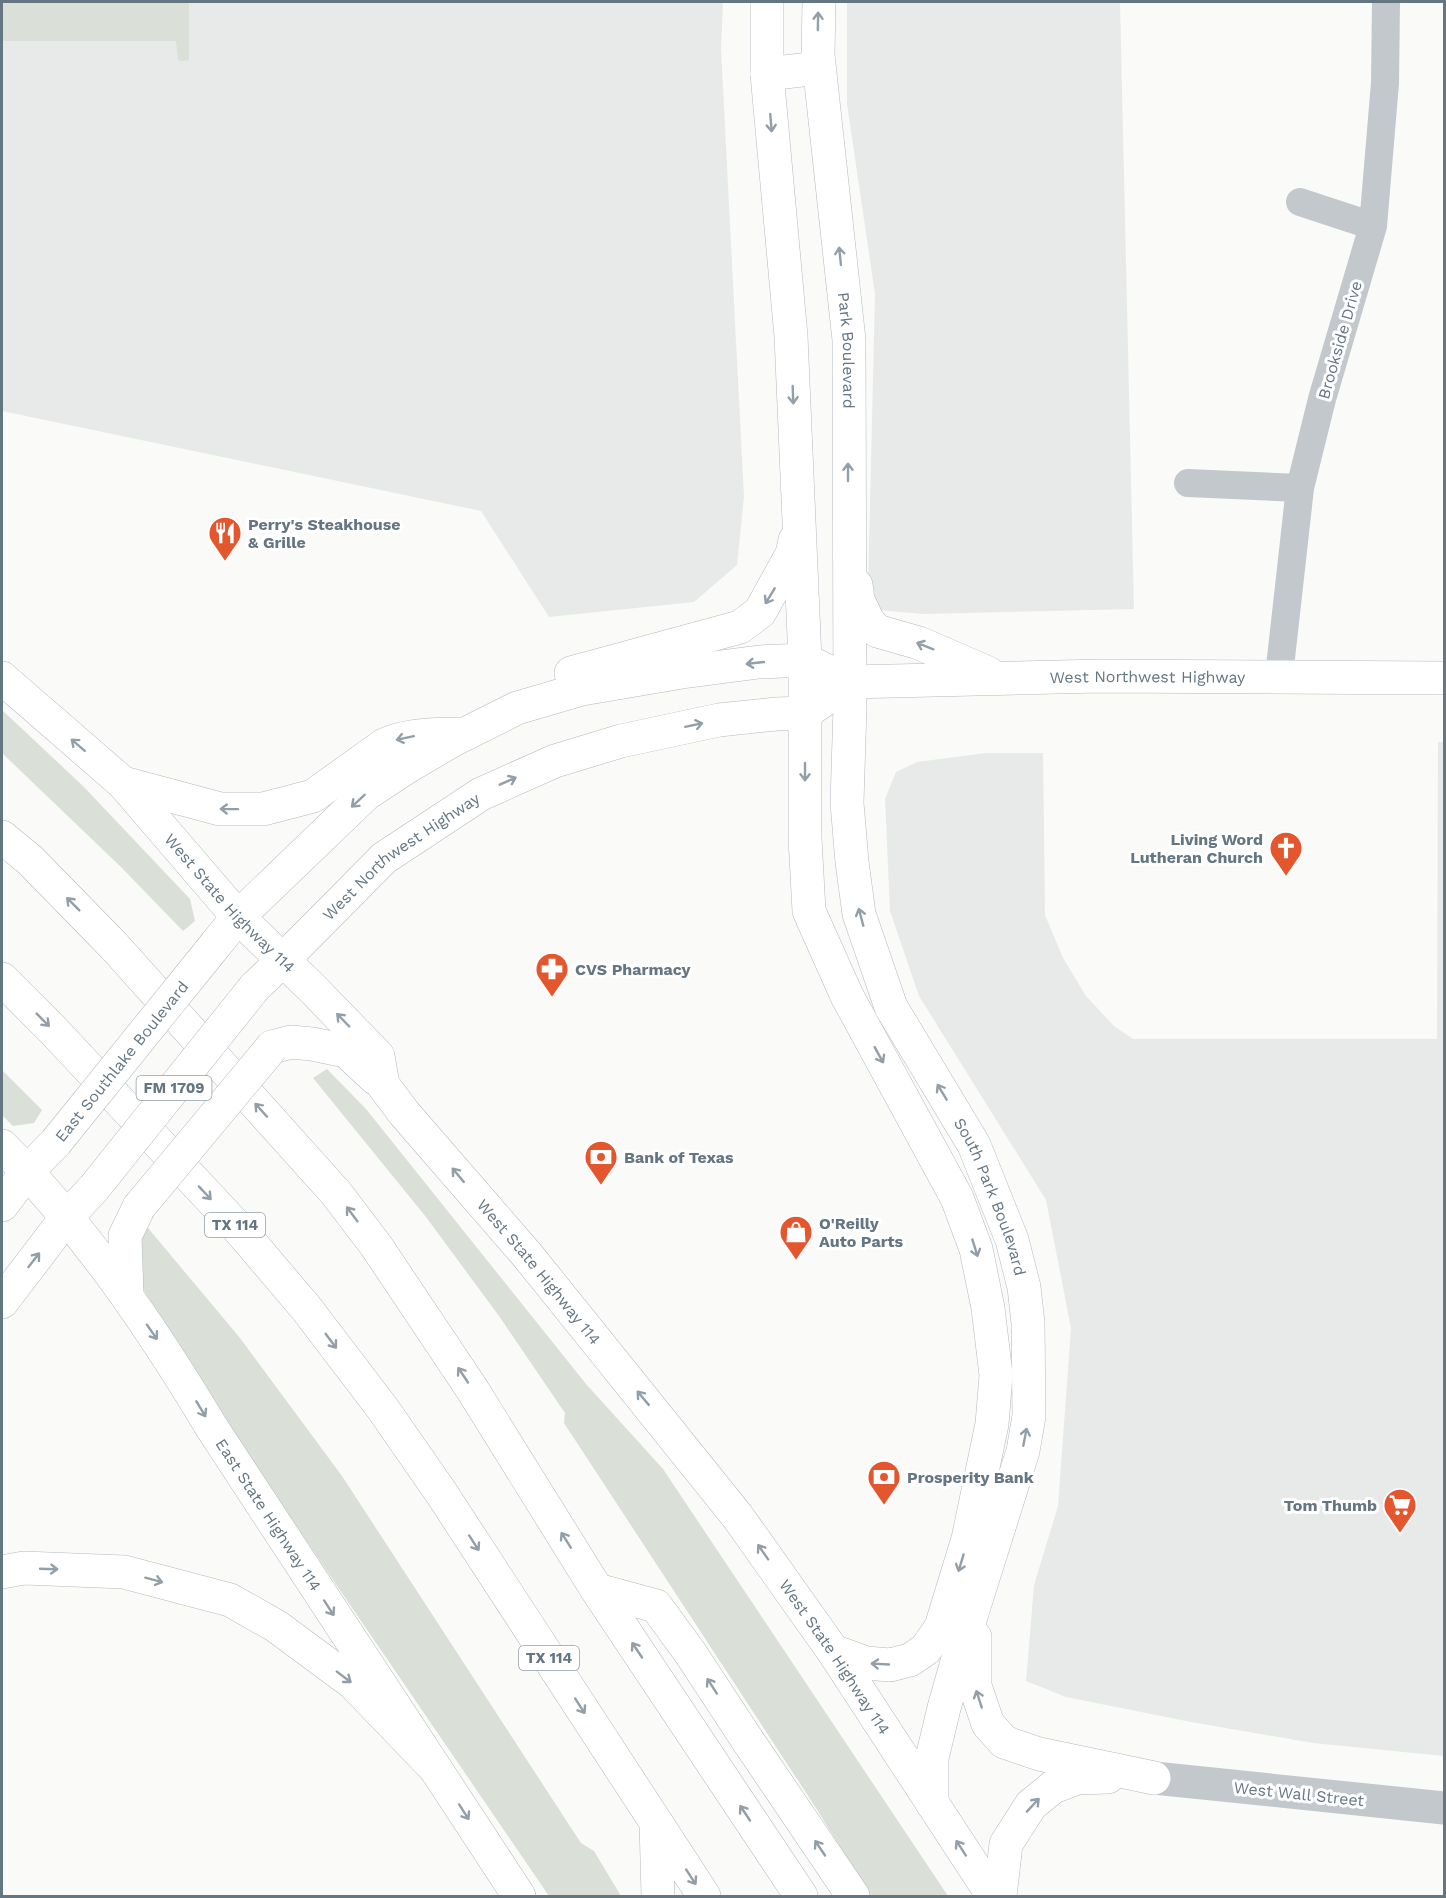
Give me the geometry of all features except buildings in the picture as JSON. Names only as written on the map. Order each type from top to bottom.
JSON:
[{"type":"main road","points":[[767,2],[766,74],[791,336],[805,686],[850,690]]},
{"type":"main road","name":"Park Boulevard","points":[[819,2],[819,68],[849,340],[850,690]]},
{"type":"main road","points":[[766,74],[819,68]]},
{"type":"main road","points":[[848,521],[858,600],[868,621],[878,631],[919,643],[998,678]]},
{"type":"main road","points":[[517,708],[572,672],[740,627],[760,612],[777,584],[792,554],[799,523]]},
{"type":"main road","name":"West Northwest Highway","points":[[238,917],[366,794],[407,766],[463,734],[517,708],[582,689],[759,662],[805,686],[850,690],[998,678],[1279,676],[1444,678]]},
{"type":"main road","name":"West State Highway 114","points":[[2,678],[123,783],[238,917],[378,1056],[382,1085],[528,1256],[738,1517],[833,1651],[993,1896]]},
{"type":"main road","name":"West Northwest Highway","points":[[66,1218],[94,1188],[254,988],[384,858],[481,794],[555,761],[621,741],[719,720],[776,714],[805,686]]},
{"type":"main road","name":"South Park Boulevard","points":[[805,686],[809,911],[847,996],[957,1198],[976,1249],[988,1308],[996,1375],[992,1424],[968,1539],[941,1627],[926,1649]]},
{"type":"main road","name":"South Park Boulevard","points":[[850,690],[847,803],[859,914],[894,1012],[974,1145],[1012,1240],[1024,1287],[1028,1323],[1029,1416],[1023,1451],[944,1708],[932,1758],[932,1803]]},
{"type":"main road","points":[[123,783],[220,809],[263,809],[313,796],[384,745],[396,739],[409,736],[463,734]]},
{"type":"main road","points":[[2,837],[30,860],[114,946],[336,1193],[383,1256],[472,1389],[597,1590],[801,1896]]},
{"type":"main road","name":"East Southlake Boulevard","points":[[2,1204],[27,1172],[56,1142],[238,917]]},
{"type":"main road","name":"TX 114","points":[[2,979],[53,1030],[238,1228],[306,1308],[383,1409],[442,1494],[704,1896]]},
{"type":"main road","points":[[864,1028],[894,1012]]},
{"type":"main road","points":[[127,1296],[126,1236],[139,1207],[272,1047],[291,1042],[346,1051],[382,1085]]},
{"type":"main road","name":"East State Highway 114","points":[[2,1146],[66,1218],[127,1296],[171,1359],[212,1428],[519,1896]]},
{"type":"main road","points":[[961,1210],[995,1196]]},
{"type":"main road","name":"FM 1709","points":[[2,1302],[66,1218]]},
{"type":"main road","points":[[996,1375],[1029,1376]]},
{"type":"main road","points":[[2,1572],[24,1568],[124,1572],[230,1600],[276,1626],[353,1683],[431,1764]]},
{"type":"main road","points":[[597,1590],[656,1606],[691,1654],[853,1896]]},
{"type":"main road","points":[[975,1603],[975,1686],[988,1724],[1004,1742],[1040,1754],[1154,1778]]},
{"type":"main road","points":[[833,1651],[866,1663],[890,1665],[910,1659],[926,1649]]},
{"type":"main road","points":[[926,1649],[925,1672],[929,1691],[975,1736],[1032,1766],[1154,1778]]},
{"type":"main road","points":[[1000,1896],[1006,1844],[1031,1805],[1053,1786],[1077,1778],[1154,1778]]},
{"type":"main road","points":[[656,1822],[658,1896]]},
{"type":"street","name":"Brookside Drive","points":[[1279,676],[1300,488],[1322,399],[1373,226],[1385,82],[1386,2]]},
{"type":"street","points":[[1300,202],[1373,226]]},
{"type":"street","points":[[1188,483],[1300,488]]},
{"type":"street","name":"West Wall Street","points":[[1154,1778],[1444,1808]]},
{"type":"shaded area","points":[[2,2],[723,2],[721,49],[744,497],[737,565],[694,602],[549,617],[481,511],[2,411]]},
{"type":"shaded area","points":[[2,2],[189,2],[189,60],[180,61],[178,59],[176,41],[2,41]]},
{"type":"shaded area","points":[[847,2],[1120,2],[1134,609],[923,614],[879,610],[868,589],[875,294],[847,104]]},
{"type":"shaded area","points":[[2,710],[83,786],[190,899],[195,921],[183,931],[121,867],[2,753]]},
{"type":"shaded area","points":[[1438,742],[1444,742],[1444,1756],[1313,1743],[1191,1722],[1066,1697],[1026,1681],[1034,1585],[1058,1506],[1071,1328],[1046,1200],[919,996],[890,911],[885,799],[896,772],[917,762],[986,753],[1043,753],[1045,915],[1063,958],[1086,996],[1114,1026],[1133,1039],[1437,1039]]},
{"type":"shaded area","points":[[327,1069],[366,1109],[586,1384],[663,1469],[948,1896],[870,1896],[816,1808],[564,1423],[565,1413],[499,1316],[426,1217],[313,1078]]},
{"type":"shaded area","points":[[2,1070],[42,1110],[34,1123],[13,1126],[2,1115]]},
{"type":"shaded area","points":[[148,1228],[240,1338],[342,1476],[577,1837],[581,1843],[594,1851],[621,1896],[549,1896],[167,1337],[147,1298],[138,1269],[141,1241]]},
{"type":"place","name":"Perry's Steakhouse & Grille","points":[[225,562]]},
{"type":"place","name":"Living Word Lutheran Church","points":[[1286,877]]},
{"type":"place","name":"CVS Pharmacy","points":[[552,998]]},
{"type":"place","name":"Bank of Texas","points":[[601,1186]]},
{"type":"place","name":"O'Reilly Auto Parts","points":[[796,1261]]},
{"type":"place","name":"Prosperity Bank","points":[[884,1506]]},
{"type":"place","name":"Tom Thumb","points":[[1400,1534]]}]
